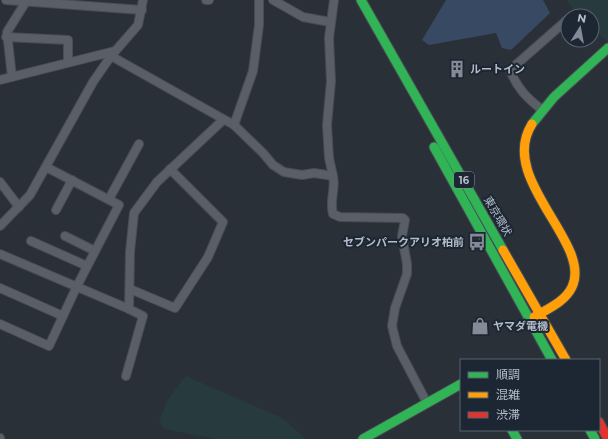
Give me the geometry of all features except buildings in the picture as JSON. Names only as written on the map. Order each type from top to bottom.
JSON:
[{"type":"main road","name":"東京環状","points":[[352,0],[551,359]]},
{"type":"main road","name":"東京環状","points":[[361,0],[565,359]]},
{"type":"main road","points":[[530,319],[560,302],[569,293],[575,280],[576,269],[572,256],[531,178],[526,164],[525,140],[532,122],[541,109],[608,48]]},
{"type":"main road","points":[[363,439],[460,385]]},
{"type":"main road","points":[[600,424],[608,439]]},
{"type":"street","points":[[6,0],[142,10]]},
{"type":"street","points":[[0,226],[30,195],[93,82],[113,53],[138,25],[143,0]]},
{"type":"street","points":[[234,125],[253,71],[259,25],[259,0]]},
{"type":"street","points":[[273,0],[303,17],[330,22]]},
{"type":"street","points":[[334,0],[329,38],[331,81],[327,125],[329,158],[335,184],[331,197],[333,214],[340,217],[403,218],[406,222],[402,236],[407,264],[407,274],[395,308],[392,326],[397,346],[427,403]]},
{"type":"street","points":[[12,77],[6,37],[7,32],[26,1]]},
{"type":"street","points":[[541,109],[526,97],[518,87],[510,70],[560,25]]},
{"type":"street","points":[[6,37],[68,40],[68,62]]},
{"type":"street","points":[[0,80],[68,62],[113,53],[223,120],[234,125],[263,153],[273,165],[284,172],[302,175],[314,173],[333,176]]},
{"type":"street","points":[[129,309],[130,252],[134,213],[157,182],[223,120]]},
{"type":"street","points":[[109,199],[139,144]]},
{"type":"street","points":[[0,324],[49,346],[77,286],[119,205],[46,167]]},
{"type":"street","points":[[130,289],[175,308],[208,257],[223,222],[170,169]]},
{"type":"street","points":[[56,210],[72,180]]},
{"type":"street","points":[[0,182],[19,206]]},
{"type":"street","points":[[65,236],[95,251]]},
{"type":"street","points":[[30,241],[87,266]]},
{"type":"street","points":[[0,254],[77,286],[143,316],[126,376]]},
{"type":"street","points":[[0,288],[63,316]]},
{"type":"green space","points":[[567,0],[608,0],[608,42],[600,35],[600,8],[572,8]]},
{"type":"green space","points":[[186,376],[284,419],[306,439],[216,439],[164,429],[159,421],[168,399]]},
{"type":"water","points":[[446,0],[543,0],[550,13],[511,50],[502,48],[496,33],[429,45],[422,40]]},
{"type":"traffic: fast","points":[[361,0],[503,250]]},
{"type":"traffic: fast","points":[[532,124],[554,97],[608,48]]},
{"type":"traffic: fast","points":[[434,147],[551,359]]},
{"type":"traffic: fast","points":[[363,439],[460,385]]},
{"type":"traffic: fast","points":[[513,431],[517,439]]},
{"type":"traffic: fast","points":[[591,431],[595,439]]},
{"type":"traffic: slow","points":[[532,124],[525,145],[526,166],[535,188],[570,251],[575,270],[572,287],[565,297],[555,305],[534,317]]},
{"type":"traffic: slow","points":[[503,250],[565,359]]},
{"type":"traffic: jam","points":[[600,424],[608,439]]},
{"type":"place","name":"ルートイン","points":[[457,69]]},
{"type":"place","name":"セブンパークアリオ柏前","points":[[477,242]]},
{"type":"place","name":"ヤマダ電機","points":[[480,326]]}]
